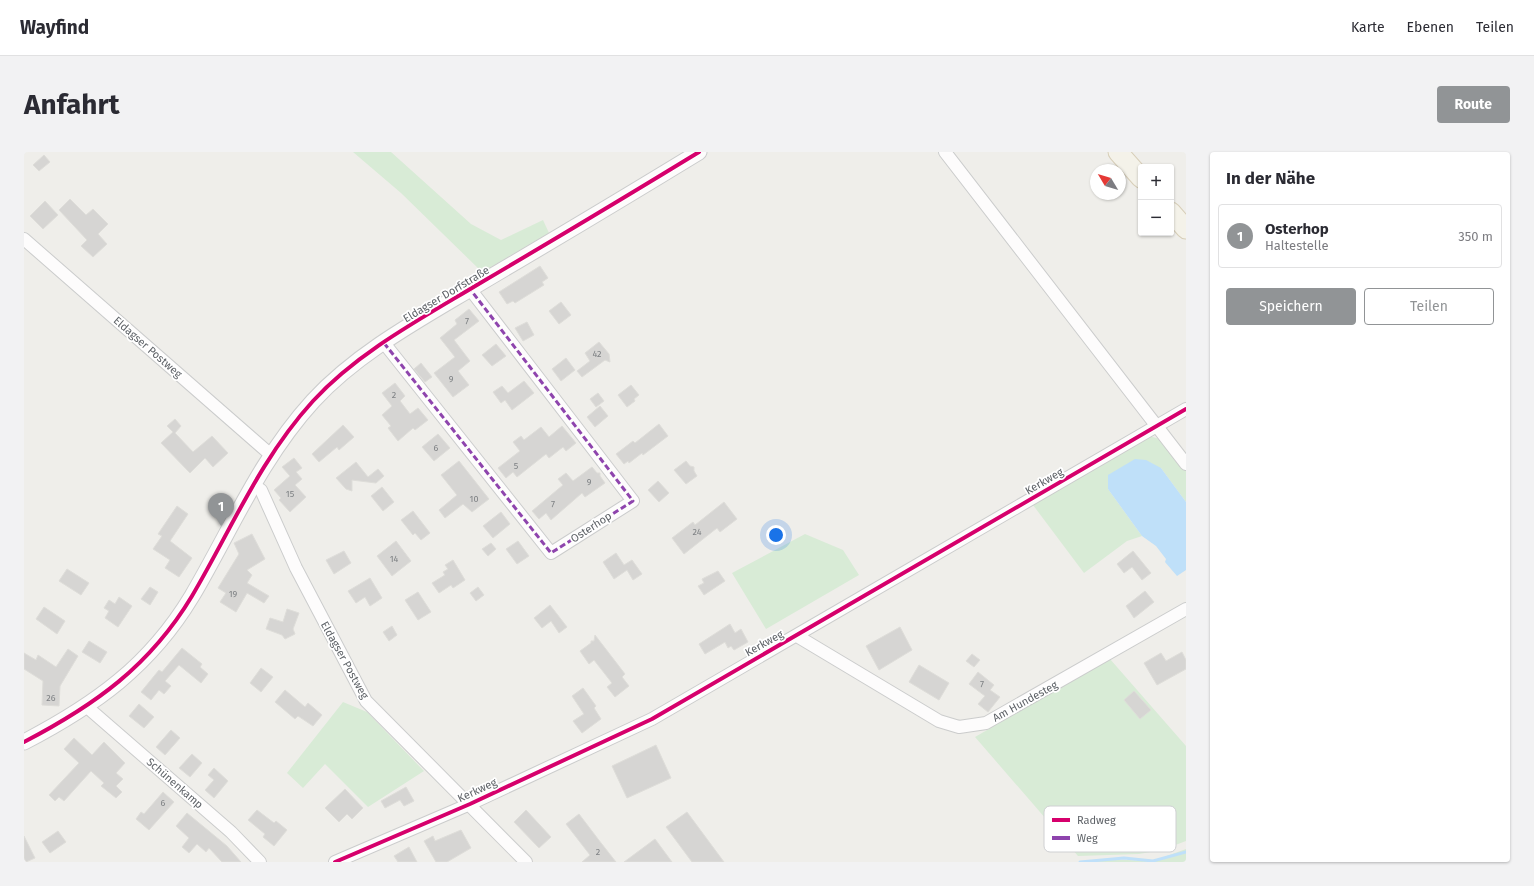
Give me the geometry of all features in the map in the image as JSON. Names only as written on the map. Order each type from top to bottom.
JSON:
[{"type":"main road","points":[[1118,152],[1138,175]]},
{"type":"main road","points":[[1174,215],[1186,229]]},
{"type":"street","name":"Eldagser Dorfstraße","points":[[24,742],[86,707],[136,668],[165,635],[191,597],[252,485],[271,455],[314,401],[348,370],[431,312],[699,152]]},
{"type":"street","points":[[944,152],[1186,464]]},
{"type":"street","name":"Eldagser Postweg","points":[[24,239],[271,455]]},
{"type":"street","name":"Osterhop","points":[[384,344],[551,553],[633,500],[470,290]]},
{"type":"street","name":"Kerkweg","points":[[335,862],[470,804],[652,719],[1186,409]]},
{"type":"street","name":"Eldagser Postweg","points":[[252,485],[261,490],[296,568],[366,701],[526,862]]},
{"type":"street","name":"Am Hundesteg","points":[[797,636],[939,721],[959,727],[986,723],[1186,609]]},
{"type":"street","name":"Schünenkamp","points":[[86,707],[231,832],[260,862]]},
{"type":"green space","points":[[353,152],[391,152],[471,224],[501,240],[543,220],[549,233],[482,272],[401,193]]},
{"type":"green space","points":[[1149,436],[1163,440],[1186,470],[1186,502],[1161,468],[1108,489],[1142,536],[1127,541],[1084,573],[1033,505]]},
{"type":"green space","points":[[805,534],[843,550],[859,575],[766,629],[732,573]]},
{"type":"green space","points":[[1110,659],[1186,746],[1186,841],[1176,845],[1176,806],[1044,806],[1044,817],[975,737]]},
{"type":"green space","points":[[343,702],[367,712],[424,771],[368,807],[325,764],[303,788],[287,773]]},
{"type":"green space","points":[[1186,849],[1186,862],[1091,862],[1101,859],[1153,861]]},
{"type":"green space","points":[[1075,852],[1150,852],[1139,854],[1078,856]]},
{"type":"water","points":[[1135,459],[1146,460],[1161,468],[1186,502],[1186,570],[1177,576],[1165,562],[1166,559],[1156,546],[1142,536],[1108,489],[1108,475]]},
{"type":"building","points":[[44,155],[50,162],[39,171],[33,165]]},
{"type":"building","points":[[70,199],[86,215],[93,209],[108,224],[98,234],[107,244],[93,257],[81,246],[87,240],[59,210]]},
{"type":"building","points":[[45,201],[58,215],[43,229],[30,216]]},
{"type":"building","points":[[540,266],[548,278],[542,282],[544,285],[515,303],[513,301],[507,304],[499,292]]},
{"type":"building","points":[[561,302],[571,315],[559,324],[549,311]]},
{"type":"building","points":[[469,309],[479,321],[454,340],[470,361],[458,371],[469,385],[453,397],[434,373],[455,357],[440,338],[457,324],[455,320]]},
{"type":"building","points":[[527,322],[534,335],[523,341],[515,328]]},
{"type":"building","points":[[599,342],[609,354],[610,362],[605,360],[582,377],[577,371],[590,361],[585,353]]},
{"type":"building","points":[[496,344],[506,356],[492,366],[482,355]]},
{"type":"building","points":[[566,358],[575,370],[561,381],[552,369]]},
{"type":"building","points":[[421,363],[432,377],[425,382],[414,369]]},
{"type":"building","points":[[524,381],[534,393],[512,410],[505,400],[501,403],[493,392],[502,386],[508,393]]},
{"type":"building","points":[[395,383],[405,396],[400,401],[410,414],[418,408],[428,420],[415,430],[413,428],[398,441],[388,428],[391,426],[382,415],[392,406],[382,393]]},
{"type":"building","points":[[631,385],[639,395],[634,399],[635,401],[627,407],[618,395]]},
{"type":"building","points":[[598,393],[604,401],[596,407],[590,399]]},
{"type":"building","points":[[600,406],[608,416],[595,427],[587,417]]},
{"type":"building","points":[[175,419],[181,426],[175,433],[193,452],[212,436],[228,453],[213,467],[205,458],[190,473],[161,443],[173,432],[167,426]]},
{"type":"building","points":[[659,424],[668,436],[643,455],[642,453],[629,463],[628,461],[624,464],[616,454],[633,441],[635,443]]},
{"type":"building","points":[[343,425],[354,437],[339,450],[337,447],[319,462],[312,454]]},
{"type":"building","points":[[562,426],[576,443],[566,451],[563,447],[549,458],[546,454],[517,477],[513,472],[506,478],[498,468],[520,451],[513,442],[521,436],[524,440],[541,427],[549,437]]},
{"type":"building","points":[[438,434],[450,448],[434,461],[422,447]]},
{"type":"building","points":[[294,458],[302,468],[296,472],[302,479],[295,485],[306,497],[290,512],[279,500],[281,498],[274,490],[290,476],[282,467]]},
{"type":"building","points":[[459,461],[489,499],[472,512],[463,504],[445,518],[439,510],[457,495],[441,475]]},
{"type":"building","points":[[686,461],[690,466],[694,467],[694,471],[697,476],[686,484],[674,470]]},
{"type":"building","points":[[356,462],[368,477],[378,469],[384,476],[376,483],[352,480],[352,491],[346,489],[336,478]]},
{"type":"building","points":[[592,467],[597,473],[600,473],[600,476],[605,483],[585,497],[582,493],[551,520],[546,513],[539,519],[532,511],[563,485],[558,479],[566,473],[573,481]]},
{"type":"building","points":[[658,481],[669,493],[659,502],[648,490]]},
{"type":"building","points":[[382,487],[394,502],[383,511],[371,496]]},
{"type":"building","points":[[724,502],[737,519],[720,532],[717,528],[684,554],[672,538],[693,522],[695,525]]},
{"type":"building","points":[[177,506],[188,514],[170,541],[192,558],[179,577],[165,568],[170,560],[153,549],[162,536],[158,534]]},
{"type":"building","points":[[413,511],[430,533],[421,540],[415,533],[413,535],[401,520]]},
{"type":"building","points":[[501,512],[510,524],[493,538],[483,526]]},
{"type":"building","points":[[252,534],[265,559],[247,570],[252,575],[247,583],[269,596],[264,603],[247,593],[236,612],[220,602],[226,593],[218,588],[239,554],[234,543]]},
{"type":"building","points":[[396,541],[411,561],[392,576],[377,556]]},
{"type":"building","points":[[518,541],[529,556],[517,564],[506,549]]},
{"type":"building","points":[[491,543],[496,549],[488,556],[482,549]]},
{"type":"building","points":[[344,551],[351,563],[334,574],[326,560]]},
{"type":"building","points":[[1133,551],[1151,573],[1142,580],[1132,567],[1124,573],[1117,564]]},
{"type":"building","points":[[616,553],[624,565],[632,560],[642,574],[633,580],[627,570],[614,579],[603,562]]},
{"type":"building","points":[[453,560],[465,580],[453,588],[451,585],[439,593],[432,583],[445,575],[443,572],[448,569],[445,565]]},
{"type":"building","points":[[67,569],[89,583],[81,595],[59,581]]},
{"type":"building","points":[[718,571],[725,581],[704,595],[698,586],[704,583],[702,579]]},
{"type":"building","points":[[370,578],[382,598],[370,606],[365,597],[356,603],[348,591]]},
{"type":"building","points":[[150,587],[158,592],[150,605],[141,599]]},
{"type":"building","points":[[478,587],[484,595],[476,601],[470,593]]},
{"type":"building","points":[[1145,591],[1154,602],[1134,618],[1126,606]]},
{"type":"building","points":[[418,592],[431,612],[418,620],[405,600]]},
{"type":"building","points":[[119,597],[132,606],[118,627],[105,618],[109,611],[104,608],[109,600],[115,604]]},
{"type":"building","points":[[550,605],[567,627],[559,633],[551,621],[542,628],[534,618]]},
{"type":"building","points":[[44,607],[65,621],[57,634],[36,619]]},
{"type":"building","points":[[287,609],[299,613],[293,629],[295,634],[285,639],[282,635],[266,629],[270,618],[283,622]]},
{"type":"building","points":[[730,624],[735,633],[741,629],[748,642],[734,650],[731,646],[728,648],[725,642],[705,654],[699,644]]},
{"type":"building","points":[[392,626],[397,635],[389,641],[383,632]]},
{"type":"building","points":[[900,627],[912,650],[879,670],[866,646]]},
{"type":"building","points":[[595,635],[625,674],[622,677],[629,686],[615,697],[607,687],[612,683],[594,660],[589,664],[580,651],[591,643],[591,641],[594,641]]},
{"type":"building","points":[[89,641],[107,652],[100,663],[82,652]]},
{"type":"building","points":[[182,648],[202,664],[200,667],[208,674],[201,683],[179,665],[165,681],[171,686],[164,694],[159,690],[151,700],[141,692],[159,670],[162,672]]},
{"type":"building","points":[[68,649],[78,656],[60,686],[59,706],[42,705],[43,681],[24,669],[24,653],[36,660],[38,655],[56,667]]},
{"type":"building","points":[[1182,652],[1186,660],[1186,669],[1157,685],[1144,663],[1161,653],[1166,661]]},
{"type":"building","points":[[972,654],[980,660],[974,667],[966,661]]},
{"type":"building","points":[[919,665],[949,683],[939,700],[909,682]]},
{"type":"building","points":[[261,668],[273,677],[261,692],[250,683]]},
{"type":"building","points":[[978,672],[994,685],[990,690],[1000,697],[988,712],[978,704],[985,696],[969,684]]},
{"type":"building","points":[[583,688],[596,706],[594,708],[601,719],[582,733],[573,721],[584,714],[572,696]]},
{"type":"building","points":[[285,690],[305,707],[308,703],[322,715],[313,726],[298,716],[295,719],[275,702]]},
{"type":"building","points":[[1134,691],[1151,710],[1140,719],[1124,700]]},
{"type":"building","points":[[139,704],[154,717],[144,728],[129,716]]},
{"type":"building","points":[[171,730],[180,738],[165,755],[156,747]]},
{"type":"building","points":[[74,738],[92,755],[104,742],[125,763],[116,773],[123,779],[116,786],[122,792],[116,798],[101,786],[104,783],[91,771],[64,801],[59,797],[55,801],[49,795],[79,763],[64,749]]},
{"type":"building","points":[[656,745],[671,778],[627,798],[612,766]]},
{"type":"building","points":[[192,754],[202,763],[190,777],[179,768]]},
{"type":"building","points":[[214,768],[228,781],[214,798],[205,790],[214,780],[208,775]]},
{"type":"building","points":[[406,787],[414,801],[404,806],[400,800],[385,808],[381,801]]},
{"type":"building","points":[[345,789],[363,808],[352,819],[347,814],[339,822],[325,808]]},
{"type":"building","points":[[163,792],[174,802],[149,830],[136,819],[141,812],[144,814]]},
{"type":"building","points":[[257,810],[274,823],[276,821],[287,830],[274,846],[263,837],[265,834],[248,820]]},
{"type":"building","points":[[526,810],[551,837],[539,848],[514,822]]},
{"type":"building","points":[[687,812],[724,862],[692,862],[666,827]]},
{"type":"building","points":[[187,813],[227,846],[241,862],[222,862],[209,848],[206,852],[197,844],[189,853],[182,847],[189,838],[176,826]]},
{"type":"building","points":[[579,814],[616,862],[582,862],[590,855],[566,824]]},
{"type":"building","points":[[461,830],[471,848],[447,862],[436,862],[424,841],[433,836],[435,841]]},
{"type":"building","points":[[58,831],[66,842],[50,853],[42,842]]},
{"type":"building","points":[[24,836],[35,858],[26,862],[24,858]]},
{"type":"building","points":[[655,839],[672,862],[624,862]]},
{"type":"building","points":[[409,847],[417,862],[398,862],[394,856]]},
{"type":"waterway","points":[[1080,862],[1124,858],[1153,861],[1186,852]]},
{"type":"marked path","points":[[384,343],[551,553],[633,501],[470,289]]},
{"type":"cycle path","points":[[24,742],[50,728],[97,698],[139,663],[158,643],[176,621],[192,596],[247,496],[277,447],[294,423],[331,383],[371,351],[415,322],[699,152]]},
{"type":"cycle path","points":[[335,862],[470,804],[652,719],[1186,409]]},
{"type":"place","name":"Osterhop","points":[[221,526]]}]
